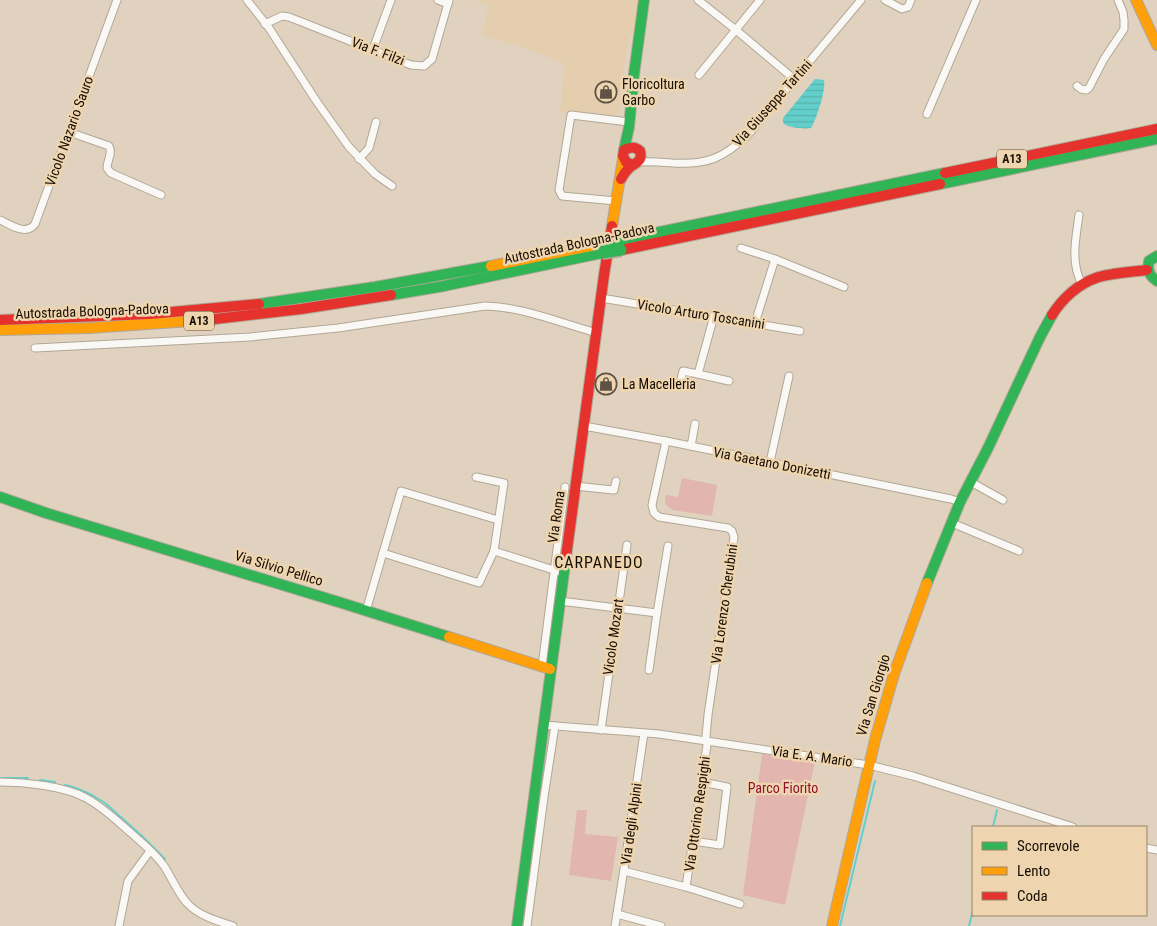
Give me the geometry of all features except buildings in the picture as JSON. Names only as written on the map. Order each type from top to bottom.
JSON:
[{"type":"main road","points":[[633,156],[633,143],[629,124],[644,0]]},
{"type":"main road","points":[[1136,0],[1157,45]]},
{"type":"main road","name":"Autostrada Bologna-Padova","points":[[621,245],[868,189],[1157,129]]},
{"type":"main road","name":"Autostrada Bologna-Padova","points":[[0,320],[200,310],[297,300],[394,285],[601,249],[1157,139]]},
{"type":"main road","name":"Via Roma","points":[[517,926],[543,724],[546,667],[560,601],[559,572],[570,486],[584,426],[619,182],[633,156]]},
{"type":"main road","name":"Autostrada Bologna-Padova","points":[[0,330],[88,328],[201,321],[301,310],[444,286],[601,249]]},
{"type":"main road","points":[[1157,256],[1149,262],[1148,270],[1151,278],[1157,280]]},
{"type":"main road","name":"Via San Giorgio","points":[[832,926],[869,765],[894,674],[924,591],[960,502],[988,448],[1040,337],[1059,304],[1082,284],[1098,277],[1148,270]]},
{"type":"main road","name":"Via Silvio Pellico","points":[[0,496],[46,513],[546,667]]},
{"type":"street","name":"Vicolo Nazario Sauro","points":[[0,220],[21,230],[31,229],[35,224],[117,0]]},
{"type":"street","points":[[247,0],[266,24],[340,136],[375,174],[392,186]]},
{"type":"street","points":[[372,49],[391,0]]},
{"type":"street","points":[[438,0],[448,2]]},
{"type":"street","points":[[698,0],[794,80]]},
{"type":"street","points":[[700,75],[760,0]]},
{"type":"street","name":"Via Giuseppe Tartini","points":[[633,156],[675,163],[692,163],[712,160],[734,148],[748,136],[861,0]]},
{"type":"street","points":[[885,0],[902,9],[908,7],[911,0]]},
{"type":"street","points":[[927,114],[976,0]]},
{"type":"street","points":[[1077,86],[1086,90],[1089,88],[1104,59],[1124,29],[1123,12],[1118,0]]},
{"type":"street","name":"Via F. Filzi","points":[[266,24],[282,16],[289,16],[411,64],[424,66],[432,59],[448,2]]},
{"type":"street","points":[[616,201],[562,196],[559,190],[571,115],[629,124]]},
{"type":"street","points":[[359,158],[369,148],[376,122]]},
{"type":"street","points":[[69,132],[108,146],[111,155],[107,168],[111,173],[162,195]]},
{"type":"street","name":"Via Giuseppe Tartini","points":[[633,156],[645,156],[660,161]]},
{"type":"street","points":[[1079,215],[1075,261],[1076,270],[1082,284]]},
{"type":"street","points":[[741,248],[775,259],[844,287]]},
{"type":"street","points":[[755,323],[775,259]]},
{"type":"street","name":"Vicolo Arturo Toscanini","points":[[602,298],[800,331]]},
{"type":"street","points":[[35,348],[250,337],[338,328],[485,306],[501,306],[523,311],[597,333]]},
{"type":"street","points":[[698,374],[714,316]]},
{"type":"street","points":[[680,383],[683,371],[729,381]]},
{"type":"street","points":[[770,462],[789,376]]},
{"type":"street","points":[[691,446],[696,424]]},
{"type":"street","name":"Via Gaetano Donizetti","points":[[584,426],[691,446],[960,502]]},
{"type":"street","name":"Via Lorenzo Cherubini","points":[[666,441],[652,505],[654,513],[659,517],[728,528],[732,531],[734,537],[708,715],[706,741]]},
{"type":"street","points":[[383,553],[479,583],[494,552],[504,483],[476,477]]},
{"type":"street","points":[[570,486],[614,490],[616,481]]},
{"type":"street","points":[[970,482],[1003,500]]},
{"type":"street","points":[[366,610],[400,492],[498,520]]},
{"type":"street","points":[[952,523],[1019,551]]},
{"type":"street","name":"Vicolo Mozart","points":[[601,730],[627,545]]},
{"type":"street","points":[[649,670],[668,546]]},
{"type":"street","points":[[494,552],[559,572]]},
{"type":"street","name":"Via Roma","points":[[546,667],[559,572]]},
{"type":"street","points":[[560,601],[657,613]]},
{"type":"street","name":"Via E. A. Mario","points":[[543,724],[659,734],[869,765],[913,776],[1069,826]]},
{"type":"street","points":[[527,926],[555,726]]},
{"type":"street","name":"Via degli Alpini","points":[[615,926],[644,733]]},
{"type":"street","name":"Via Ottorino Respighi","points":[[686,887],[702,782],[706,741]]},
{"type":"street","points":[[0,782],[49,787],[85,797],[111,816],[163,864],[189,905],[198,912],[233,926]]},
{"type":"street","points":[[693,841],[720,845],[727,787],[702,782]]},
{"type":"street","points":[[119,926],[128,881],[150,851]]},
{"type":"street","points":[[624,871],[686,887],[740,904]]},
{"type":"street","points":[[617,914],[661,926]]},
{"type":"shaded area","points":[[473,0],[639,0],[634,36],[629,35],[617,120],[560,112],[565,66],[563,63],[519,46],[482,36],[489,4]]},
{"type":"green space","points":[[682,478],[717,485],[712,516],[673,510],[667,506],[665,502],[666,495],[678,497]]},
{"type":"green space","name":"Parco Fiorito","points":[[762,754],[815,762],[785,905],[743,895]]},
{"type":"green space","points":[[577,810],[587,810],[585,834],[618,837],[611,881],[569,875]]},
{"type":"water","points":[[815,79],[824,80],[824,90],[811,128],[788,126],[783,122],[783,118]]},
{"type":"waterway","points":[[0,778],[28,778]]},
{"type":"waterway","points":[[40,780],[55,782]]},
{"type":"waterway","points":[[840,926],[875,781]]},
{"type":"waterway","points":[[65,785],[92,795],[105,803],[165,859]]},
{"type":"waterway","points":[[993,826],[997,810]]},
{"type":"waterway","points":[[969,926],[972,914]]},
{"type":"traffic: fast","points":[[624,150],[629,127],[644,0]]},
{"type":"traffic: fast","points":[[940,184],[1157,139]]},
{"type":"traffic: fast","points":[[621,240],[945,173]]},
{"type":"traffic: fast","points":[[601,244],[621,240]]},
{"type":"traffic: fast","points":[[602,253],[621,250]]},
{"type":"traffic: fast","points":[[391,295],[444,286],[602,253]]},
{"type":"traffic: fast","points":[[1157,256],[1149,261],[1148,267],[1150,275],[1157,281]]},
{"type":"traffic: fast","points":[[259,304],[375,287],[491,266]]},
{"type":"traffic: fast","points":[[927,583],[960,502],[1052,315]]},
{"type":"traffic: fast","points":[[0,497],[46,513],[449,637]]},
{"type":"traffic: fast","points":[[517,926],[566,557]]},
{"type":"traffic: slow","points":[[1136,0],[1157,45]]},
{"type":"traffic: slow","points":[[612,226],[623,159]]},
{"type":"traffic: slow","points":[[491,266],[601,244]]},
{"type":"traffic: slow","points":[[0,330],[89,328],[206,320]]},
{"type":"traffic: slow","points":[[832,926],[875,740],[894,674],[927,583]]},
{"type":"traffic: slow","points":[[449,637],[550,669]]},
{"type":"traffic: jam","points":[[945,173],[1157,129]]},
{"type":"traffic: jam","points":[[621,179],[628,169],[638,161],[641,157],[640,151],[636,148],[624,150],[623,156],[626,162],[633,165]]},
{"type":"traffic: jam","points":[[621,250],[940,184]]},
{"type":"traffic: jam","points":[[566,557],[612,226]]},
{"type":"traffic: jam","points":[[1052,315],[1071,293],[1089,281],[1101,276],[1147,270]]},
{"type":"traffic: jam","points":[[206,320],[301,309],[391,295]]},
{"type":"traffic: jam","points":[[0,320],[150,314],[259,304]]},
{"type":"place","name":"Floricoltura Garbo","points":[[606,92]]},
{"type":"place","name":"La Macelleria","points":[[606,384]]},
{"type":"district","name":"CARPANEDO","points":[[599,562]]}]
